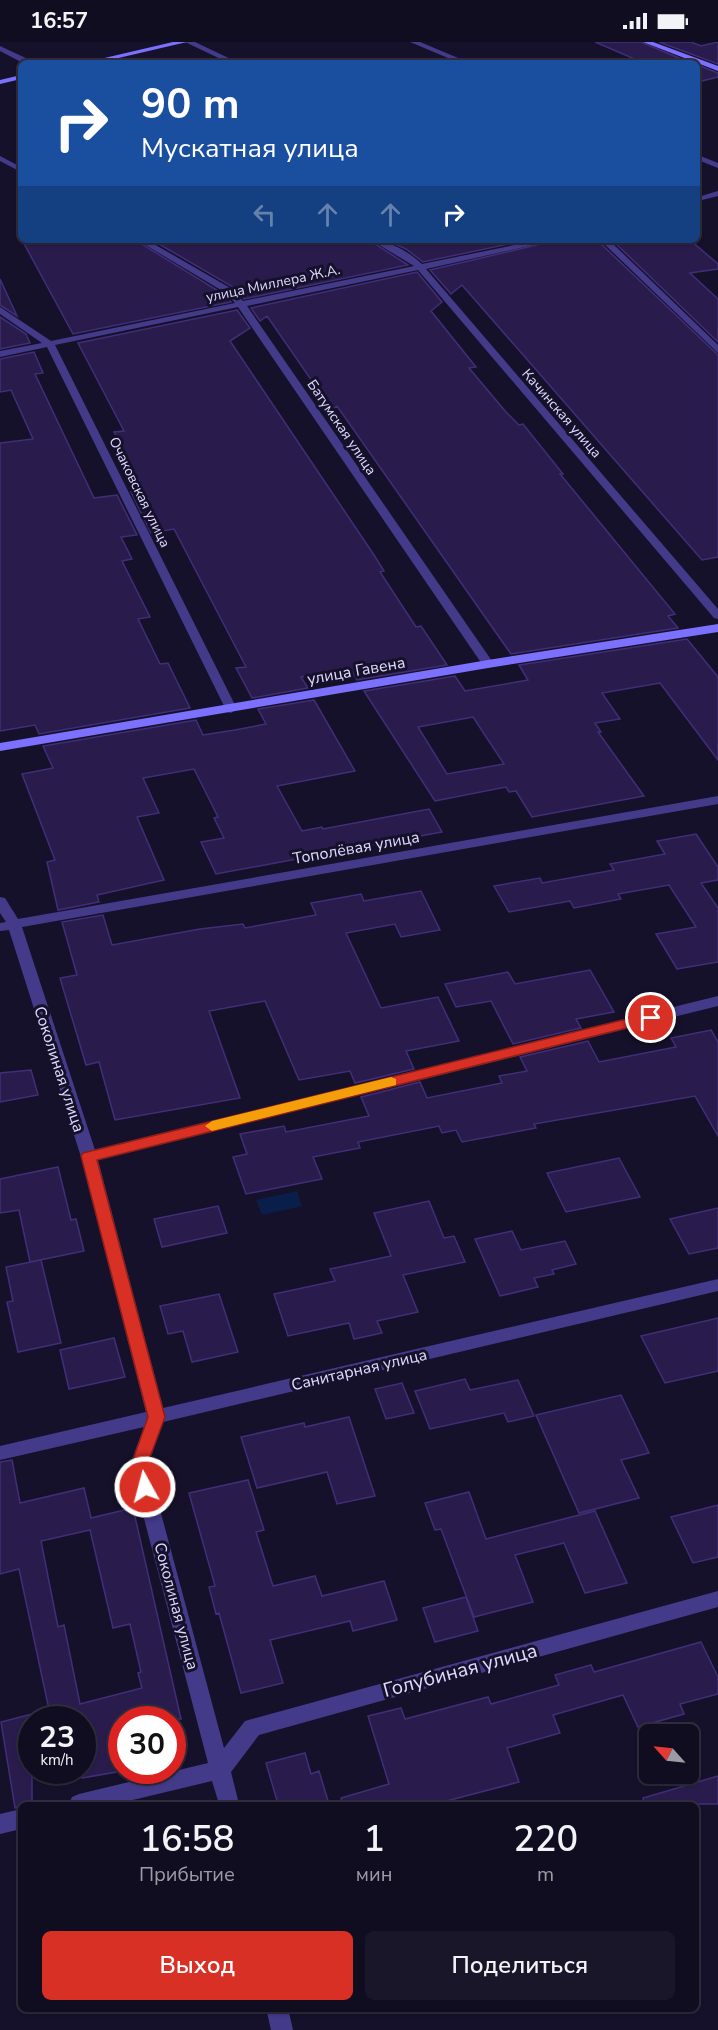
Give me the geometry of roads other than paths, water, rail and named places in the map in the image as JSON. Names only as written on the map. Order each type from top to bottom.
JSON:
[{"type":"street","points":[[101,60],[183,42]]},
{"type":"street","points":[[189,42],[228,60]]},
{"type":"street","points":[[414,42],[459,60]]},
{"type":"street","points":[[647,42],[694,60]]},
{"type":"street","points":[[0,48],[24,60]]},
{"type":"street","points":[[700,62],[718,69]]},
{"type":"street","points":[[0,82],[18,78]]},
{"type":"street","points":[[0,158],[18,168]]},
{"type":"street","points":[[700,158],[718,166]]},
{"type":"street","points":[[700,198],[718,193]]},
{"type":"street","name":"Батумская улица","points":[[146,243],[229,291],[240,303],[488,664]]},
{"type":"street","name":"Качинская улица","points":[[381,243],[410,258],[419,266],[718,616]]},
{"type":"street","name":"улица Миллера Ж.А.","points":[[0,354],[537,243]]},
{"type":"street","points":[[606,243],[718,350]]},
{"type":"street","points":[[0,310],[51,344]]},
{"type":"street","name":"Очаковская улица","points":[[51,344],[231,709]]},
{"type":"street","name":"улица Гавена","points":[[0,747],[488,664],[718,628]]},
{"type":"street","name":"Тополёвая улица","points":[[7,926],[718,800]]},
{"type":"street","name":"Соколиная улица","points":[[0,902],[88,1156],[156,1417],[139,1465],[229,1802]]},
{"type":"street","points":[[88,1156],[718,1001]]},
{"type":"street","name":"Санитарная улица","points":[[0,1453],[718,1285]]},
{"type":"street","name":"Голубиная улица","points":[[221,1769],[252,1728],[718,1599]]},
{"type":"street","points":[[87,1802],[221,1769]]},
{"type":"street","points":[[0,1824],[18,1820]]},
{"type":"street","points":[[278,2012],[282,2030]]},
{"type":"water","points":[[297,1191],[302,1206],[262,1215],[256,1200]]}]
